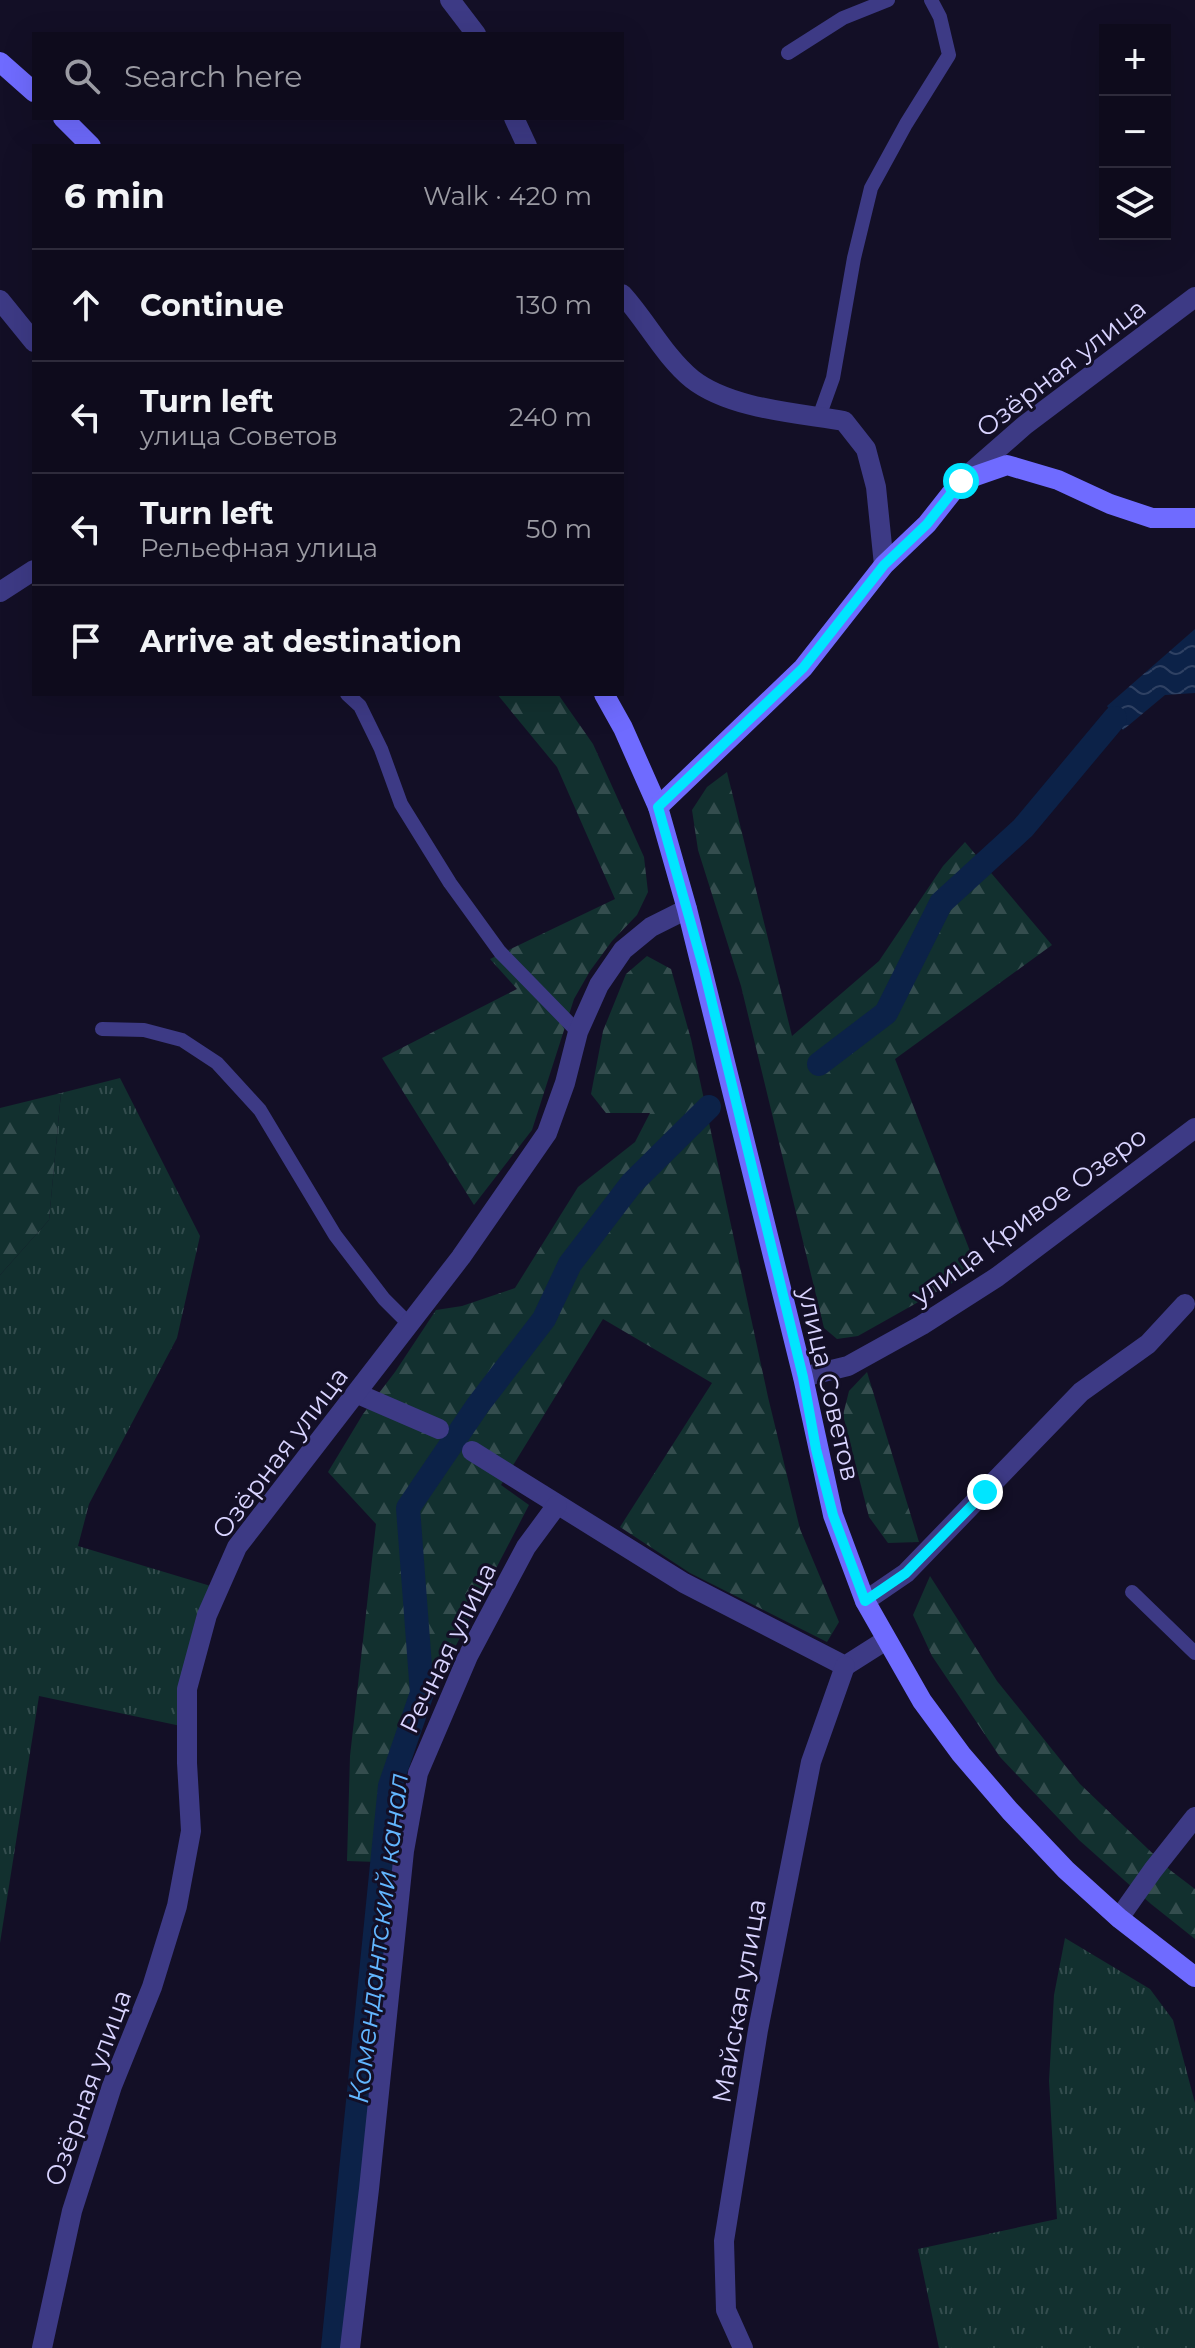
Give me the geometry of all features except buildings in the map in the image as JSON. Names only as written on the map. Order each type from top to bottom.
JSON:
[{"type":"main road","points":[[0,62],[32,90]]},
{"type":"main road","points":[[65,120],[89,144]]},
{"type":"main road","points":[[658,807],[803,668],[884,565],[927,524],[961,481],[1007,465],[1058,480],[1110,504],[1152,518],[1195,518]]},
{"type":"main road","name":"улица Советов","points":[[605,696],[658,807],[708,985],[803,1377],[816,1449],[833,1515],[865,1601],[922,1701],[961,1754],[1010,1811],[1066,1870],[1119,1918],[1195,1977]]},
{"type":"street","points":[[450,0],[474,32]]},
{"type":"street","points":[[515,120],[526,144]]},
{"type":"street","points":[[624,296],[673,360],[693,380],[725,397],[844,421],[866,449],[876,487],[884,565]]},
{"type":"street","name":"Озёрная улица","points":[[961,481],[1025,425],[1195,297]]},
{"type":"street","points":[[0,300],[32,340]]},
{"type":"street","points":[[0,592],[32,571]]},
{"type":"street","name":"Озёрная улица","points":[[42,2348],[72,2211],[112,2086],[152,1987],[177,1906],[191,1831],[187,1689],[207,1615],[237,1547],[461,1257],[547,1133],[565,1083],[578,1032],[599,985],[623,950],[651,927],[687,909]]},
{"type":"street","name":"улица Кривое Озеро","points":[[803,1377],[848,1366],[947,1309],[997,1277],[1195,1128]]},
{"type":"street","points":[[865,1601],[906,1573],[1081,1392],[1148,1344],[1185,1304]]},
{"type":"street","points":[[358,1394],[439,1429]]},
{"type":"street","points":[[472,1451],[684,1583],[845,1666],[886,1640]]},
{"type":"street","name":"Речная улица","points":[[350,2348],[404,1851],[418,1773],[468,1656],[526,1547],[557,1505]]},
{"type":"street","name":"Майская улица","points":[[743,2348],[726,2310],[724,2241],[758,2030],[811,1762],[845,1666]]},
{"type":"street","points":[[1119,1918],[1195,1817]]},
{"type":"lane","points":[[788,53],[843,18],[888,0]]},
{"type":"lane","points":[[819,417],[833,378],[854,258],[871,188],[949,55],[940,17],[931,0]]},
{"type":"lane","points":[[349,696],[360,706],[381,749],[401,804],[450,883],[500,952],[578,1032]]},
{"type":"lane","points":[[102,1029],[144,1030],[182,1040],[217,1063],[260,1110],[335,1235],[384,1299],[409,1324]]},
{"type":"lane","points":[[1132,1592],[1195,1653]]},
{"type":"green space","points":[[499,696],[559,696],[593,744],[644,857],[648,892],[637,915],[612,941],[574,999],[532,1130],[474,1205],[382,1058],[517,989],[490,959],[615,899],[557,767]]},
{"type":"green space","points":[[727,772],[792,1036],[879,961],[943,866],[965,842],[1052,945],[895,1059],[977,1269],[858,1336],[837,1339],[824,1328],[741,986],[698,850],[692,810],[707,787]]},
{"type":"green space","points":[[647,956],[671,969],[691,1039],[768,1397],[800,1529],[839,1622],[827,1642],[690,1573],[620,1527],[712,1383],[603,1319],[501,1485],[529,1505],[384,1784],[378,1862],[347,1861],[350,1756],[376,1524],[328,1472],[363,1414],[436,1310],[462,1306],[515,1288],[578,1187],[635,1142],[650,1113],[606,1113],[591,1094],[603,1031],[626,974]]},
{"type":"green space","points":[[120,1078],[200,1236],[177,1338],[89,1504],[78,1546],[214,1587],[181,1726],[39,1696],[0,1943],[0,1275],[49,1220],[61,1093]]},
{"type":"green space","points":[[61,1093],[49,1220],[0,1275],[0,1108]]},
{"type":"green space","points":[[867,1372],[919,1542],[888,1543],[869,1517],[843,1415],[849,1391]]},
{"type":"green space","points":[[930,1576],[997,1681],[1080,1784],[1170,1870],[1195,1889],[1195,1939],[1079,1840],[1000,1757],[932,1656],[913,1615]]},
{"type":"green space","points":[[1065,1938],[1150,1989],[1173,2020],[1195,2103],[1195,2348],[939,2348],[918,2249],[1057,2219],[1049,2081],[1054,1995]]},
{"type":"water","points":[[1195,629],[1195,693],[1165,695],[1123,730],[1107,706]]},
{"type":"waterway","name":"Комендантский канал","points":[[819,1064],[886,1013],[941,903],[1023,828],[1115,718]]},
{"type":"waterway","name":"Комендантский канал","points":[[333,2348],[390,1786],[422,1693],[408,1508],[478,1405],[544,1319],[570,1264],[632,1183],[709,1107]]},
{"type":"route","points":[[961,481],[927,524],[884,565],[803,668],[658,807],[704,970],[803,1377],[816,1449],[833,1515],[865,1601],[906,1573],[985,1492]]}]
